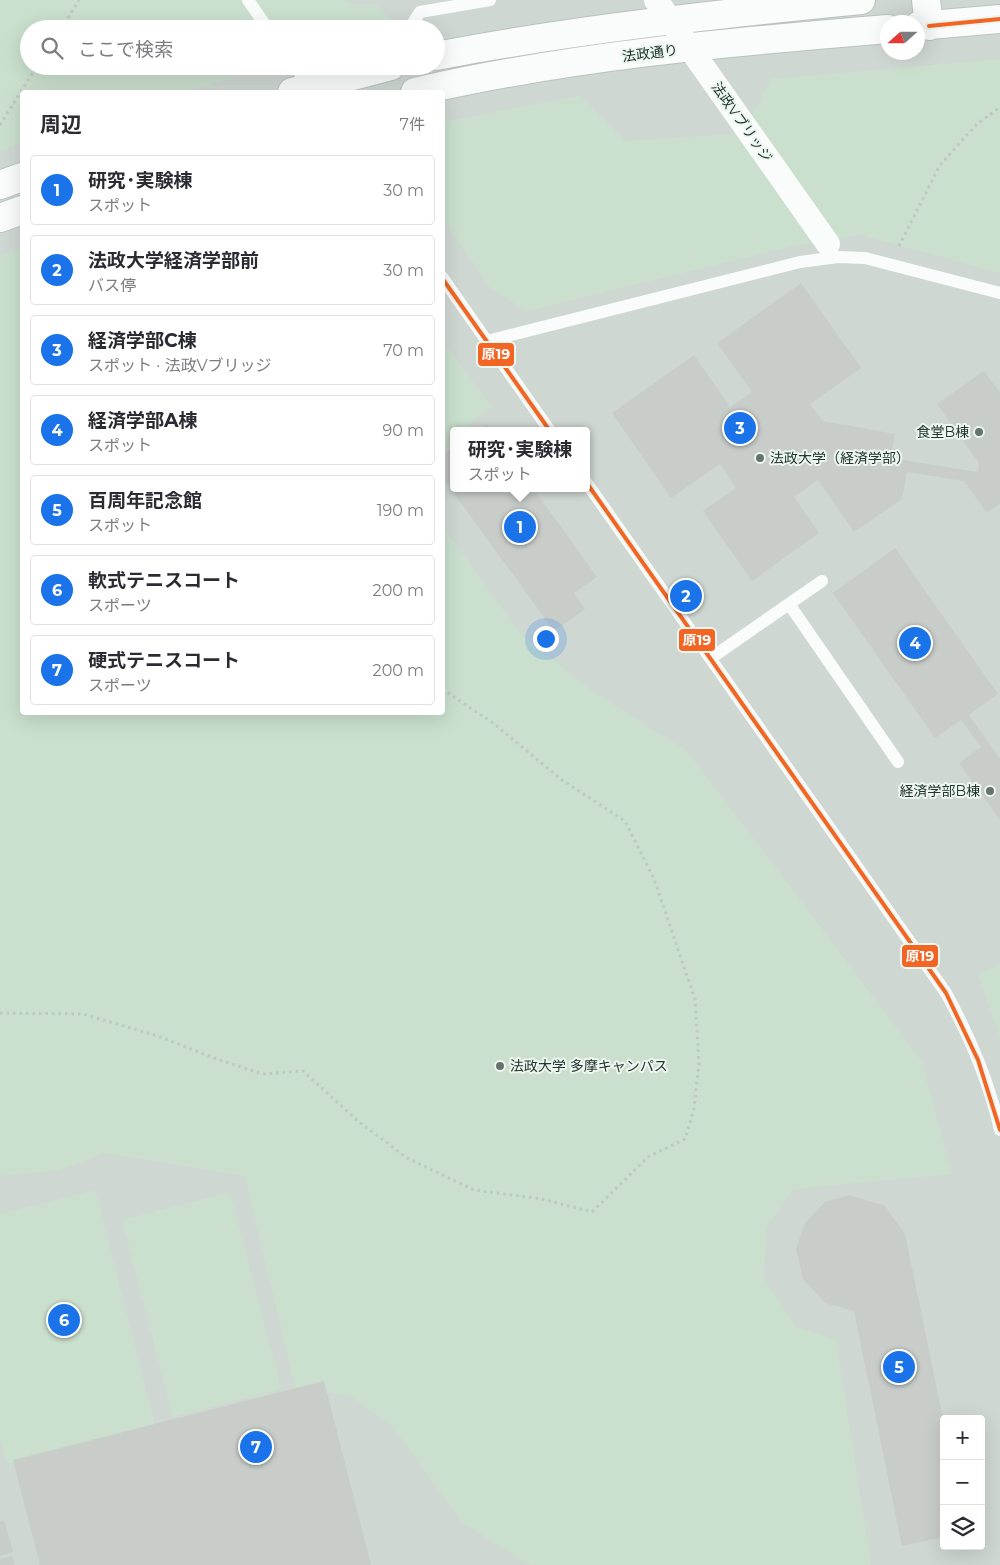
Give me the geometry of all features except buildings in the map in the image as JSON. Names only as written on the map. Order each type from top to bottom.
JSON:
[{"type":"street","name":"法政Vブリッジ","points":[[656,0],[828,244]]},
{"type":"street","points":[[445,54],[527,39],[628,24],[861,0]]},
{"type":"street","points":[[925,17],[1000,19]]},
{"type":"street","name":"法政通り","points":[[425,90],[538,68],[633,55],[880,30]]},
{"type":"street","points":[[300,90],[357,75]]},
{"type":"street","points":[[0,185],[20,178]]},
{"type":"street","points":[[0,218],[20,211]]},
{"type":"lane","points":[[248,0],[262,20]]},
{"type":"lane","points":[[415,20],[420,12],[490,0]]},
{"type":"lane","points":[[301,75],[312,90]]},
{"type":"lane","points":[[488,341],[800,262],[838,257],[865,258],[1000,293]]},
{"type":"lane","points":[[445,281],[547,427]]},
{"type":"lane","points":[[590,488],[946,993],[969,1036],[984,1076],[1000,1130]]},
{"type":"lane","points":[[711,658],[822,581]]},
{"type":"lane","points":[[789,604],[898,762]]},
{"type":"path","points":[[67,20],[79,0]]},
{"type":"path","points":[[22,90],[31,75]]},
{"type":"path","points":[[0,125],[20,93]]},
{"type":"path","points":[[891,265],[940,165],[976,125],[1000,107]]},
{"type":"path","points":[[0,1013],[83,1014],[158,1036],[262,1074],[303,1072],[358,1121],[407,1158],[474,1190],[542,1199],[592,1212],[648,1157],[685,1139],[694,1109],[700,1063],[695,999],[654,879],[625,821],[562,780],[493,723],[445,691]]},
{"type":"shaded area","name":"法政大学 多摩キャンパス","points":[[0,0],[1000,0],[1000,1565],[0,1565]]},
{"type":"green space","points":[[0,0],[341,0],[354,4],[377,5],[390,20],[20,20],[20,75],[239,75],[189,90],[20,90],[20,144],[0,151]]},
{"type":"green space","points":[[1000,59],[1000,273],[861,235],[794,246],[527,311],[490,288],[445,221],[445,121],[579,96],[626,141],[743,133],[771,79]]},
{"type":"green space","points":[[20,249],[20,715],[445,715],[445,531],[522,635],[592,691],[687,751],[921,1060],[952,1174],[794,1189],[766,1227],[764,1279],[796,1327],[836,1340],[871,1565],[530,1565],[463,1523],[392,1426],[351,1396],[295,1387],[245,1176],[104,1153],[60,1170],[0,1176],[0,256]]},
{"type":"green space","points":[[445,345],[491,406],[466,427],[450,427],[450,440],[445,444]]},
{"type":"green space","points":[[1000,963],[1000,1038],[979,976]]},
{"type":"green space","points":[[95,1190],[155,1425],[7,1464],[0,1438],[0,1214]]},
{"type":"green space","points":[[230,1192],[281,1389],[173,1417],[122,1220]]},
{"type":"transit line","name":"原19","points":[[929,26],[1000,19]]},
{"type":"transit line","name":"原19","points":[[445,282],[547,427]]},
{"type":"transit line","name":"原19","points":[[590,488],[946,993],[978,1060],[1000,1130]]},
{"type":"place","name":"経済学部C棟","points":[[740,428]]},
{"type":"place","name":"食堂B棟","points":[[979,432]]},
{"type":"place","name":"法政大学（経済学部）","points":[[760,458]]},
{"type":"place","name":"研究･実験棟","points":[[520,527]]},
{"type":"place","name":"法政大学経済学部前","points":[[686,596]]},
{"type":"place","name":"経済学部A棟","points":[[915,643]]},
{"type":"place","name":"経済学部B棟","points":[[990,791]]},
{"type":"place","name":"法政大学 多摩キャンパス","points":[[500,1066]]},
{"type":"place","name":"軟式テニスコート","points":[[64,1320]]},
{"type":"place","name":"百周年記念館","points":[[899,1367]]},
{"type":"place","name":"硬式テニスコート","points":[[256,1447]]}]
